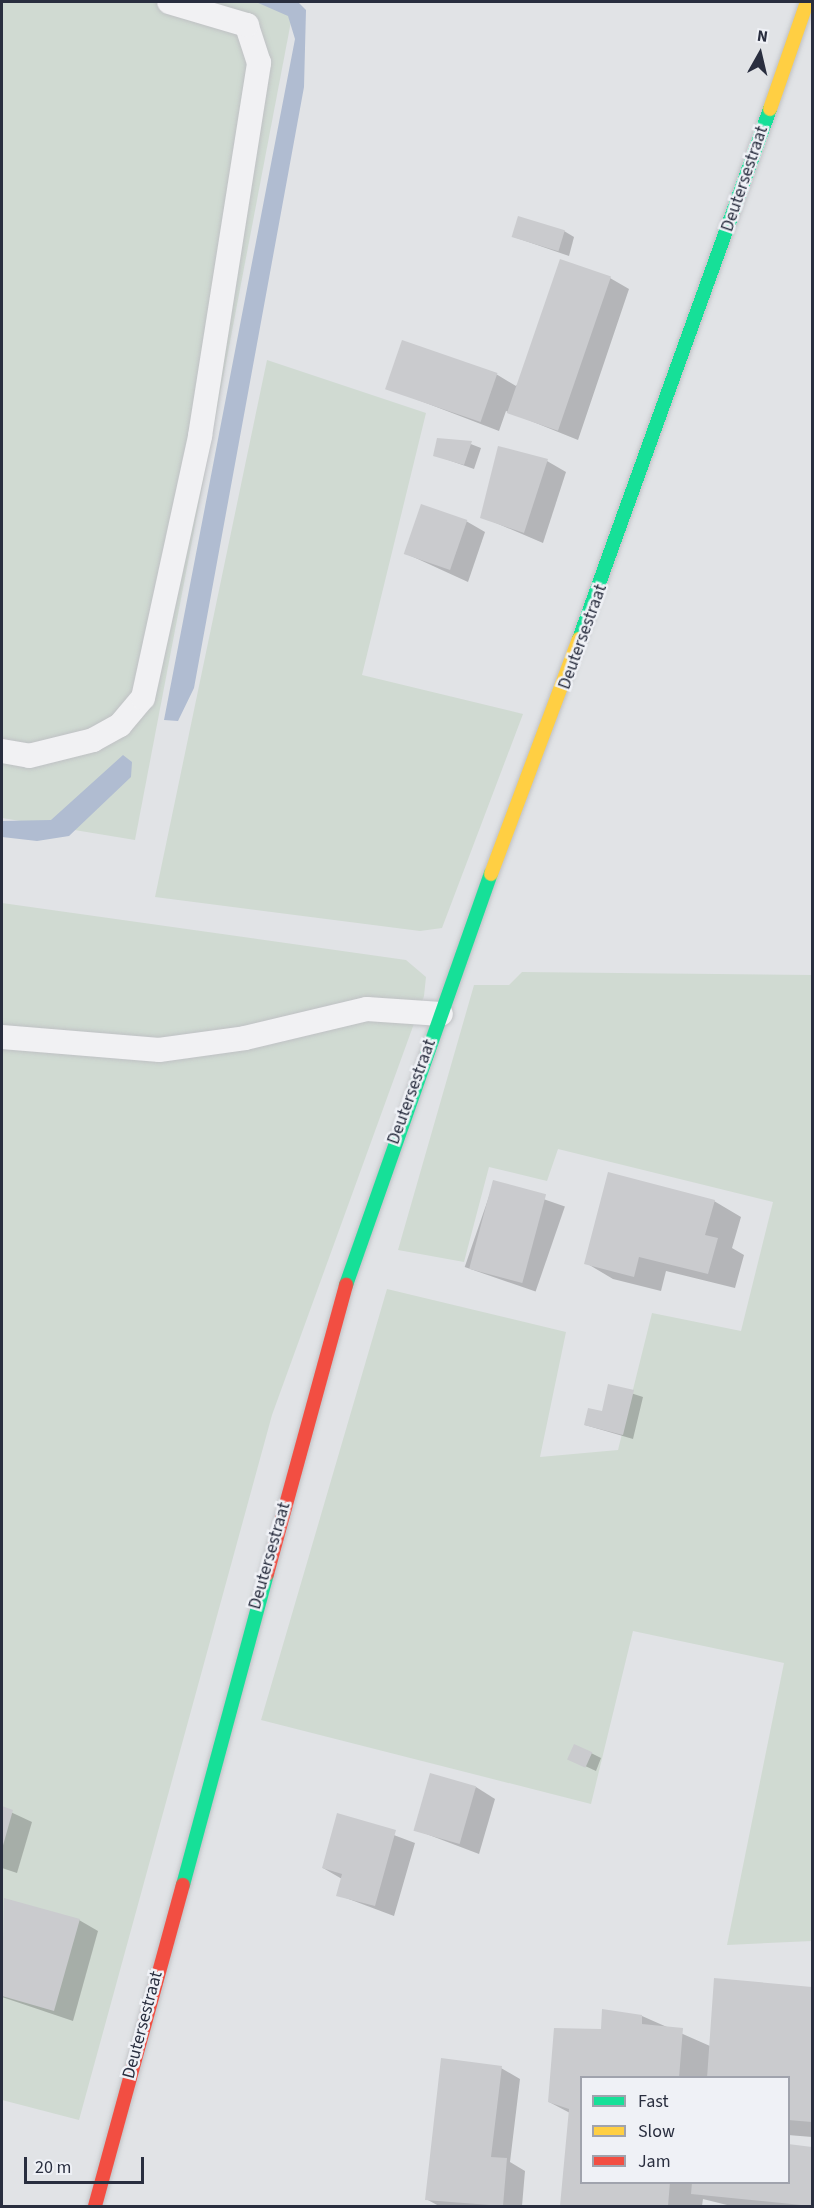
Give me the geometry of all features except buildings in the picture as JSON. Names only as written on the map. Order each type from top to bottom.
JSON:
[{"type":"street","name":"Deutersestraat","points":[[95,2206],[349,1275],[441,1014],[584,634],[807,2]]},
{"type":"lane","points":[[2,751],[29,756],[93,740],[120,725],[143,698],[200,436],[259,63],[247,25],[169,2]]},
{"type":"lane","points":[[2,1037],[159,1050],[245,1038],[368,1010],[441,1014]]},
{"type":"shaded area","points":[[2,2],[273,2],[293,11],[135,840],[2,818]]},
{"type":"shaded area","points":[[267,360],[426,413],[362,675],[523,714],[442,928],[420,931],[155,897]]},
{"type":"shaded area","points":[[2,903],[406,960],[426,977],[424,996],[272,1415],[79,2120],[2,2100]]},
{"type":"shaded area","points":[[522,972],[812,975],[812,1941],[727,1945],[784,1663],[633,1631],[591,1804],[261,1720],[387,1289],[566,1332],[540,1457],[618,1450],[652,1313],[741,1331],[773,1202],[558,1149],[547,1181],[489,1167],[464,1262],[398,1250],[474,985],[509,985]]},
{"type":"water","points":[[256,2],[298,2],[306,10],[304,87],[194,688],[178,721],[164,720],[295,39],[288,16]]},
{"type":"water","points":[[123,755],[132,762],[131,777],[69,836],[37,841],[2,837],[2,821],[51,820]]},
{"type":"traffic: fast","points":[[579,639],[770,109]]},
{"type":"traffic: fast","points":[[346,1285],[491,874]]},
{"type":"traffic: fast","points":[[183,1885],[267,1574]]},
{"type":"traffic: slow","points":[[770,109],[807,2]]},
{"type":"traffic: slow","points":[[491,874],[579,639]]},
{"type":"traffic: jam","points":[[267,1574],[346,1285]]},
{"type":"traffic: jam","points":[[95,2206],[183,1885]]}]
